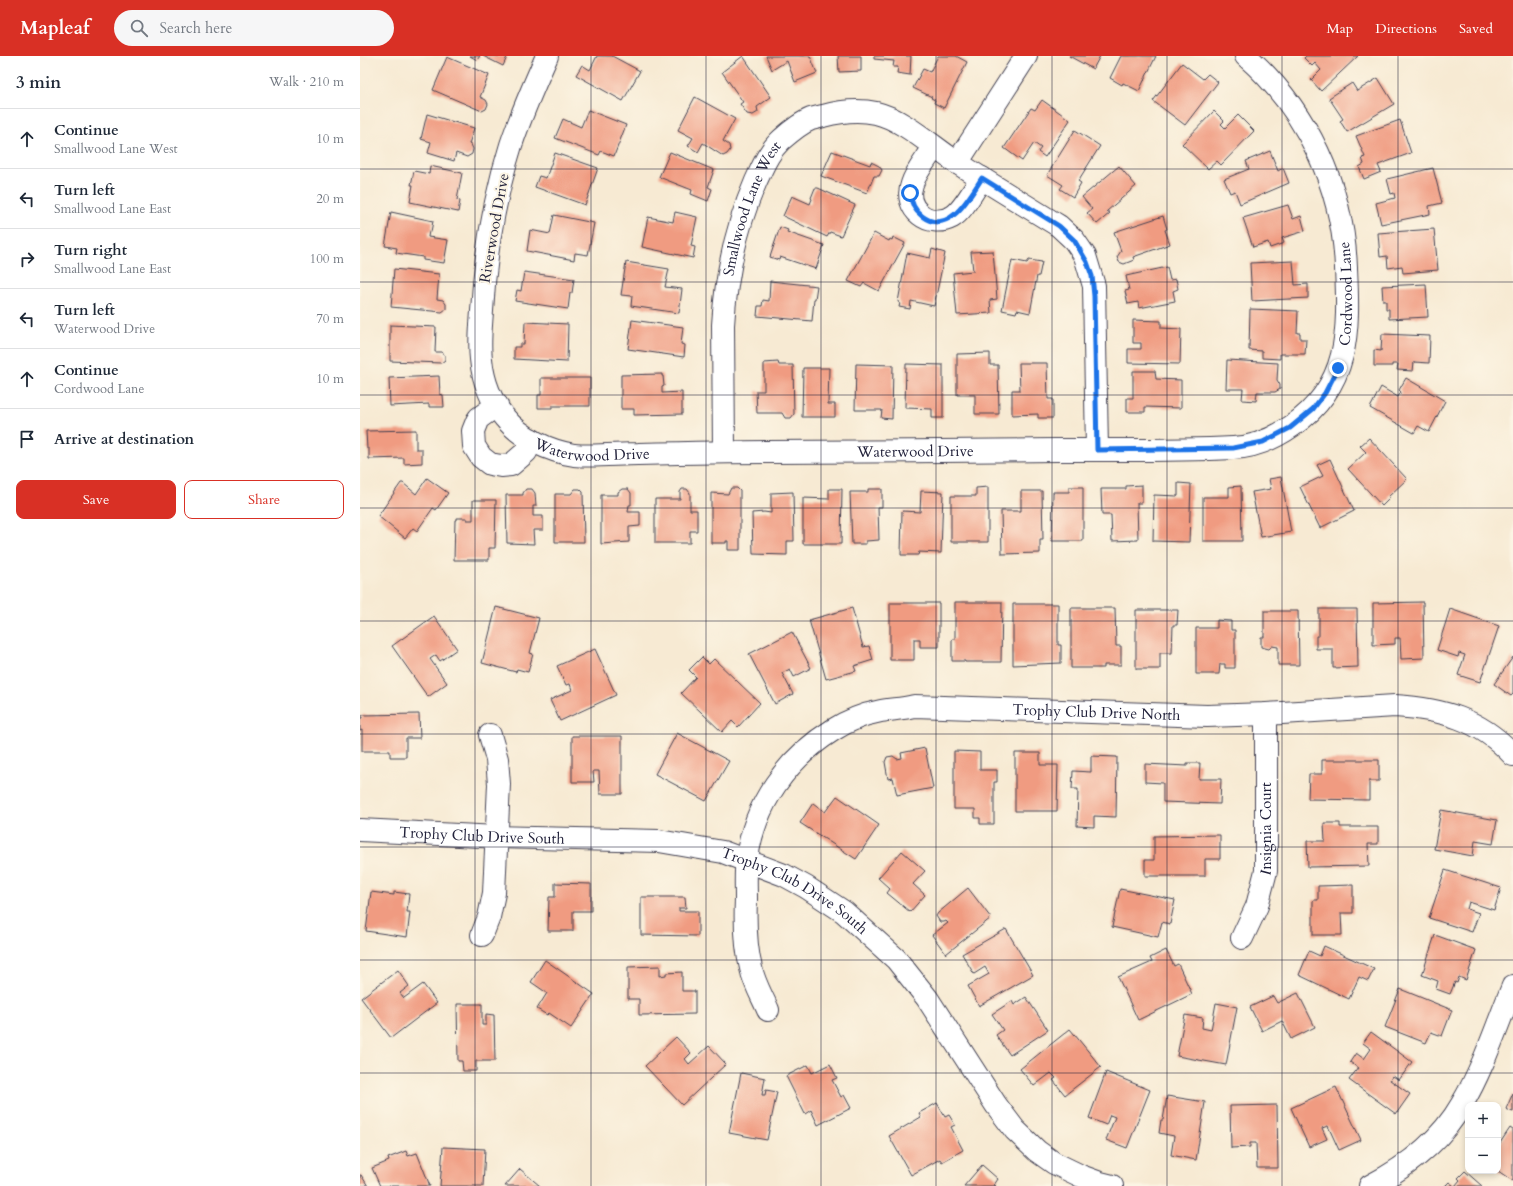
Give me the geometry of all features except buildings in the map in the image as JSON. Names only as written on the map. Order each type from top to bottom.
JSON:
[{"type":"street","name":"Riverwood Drive","points":[[514,426],[502,415],[486,383],[482,367],[481,350],[483,289],[489,238],[499,189],[510,150],[532,89],[547,56]]},
{"type":"street","points":[[957,163],[1026,56]]},
{"type":"street","name":"Cordwood Lane","points":[[1246,56],[1265,73],[1278,88],[1312,139],[1332,185],[1342,225],[1346,266],[1347,331],[1344,351],[1335,376],[1313,409]]},
{"type":"street","name":"Smallwood Lane West","points":[[724,452],[723,325],[728,276],[734,246],[746,207],[763,166],[773,150],[790,132],[810,119],[848,110],[875,113],[898,122],[957,163],[1059,226],[1074,240],[1087,262],[1092,276],[1094,296],[1097,450]]},
{"type":"street","points":[[934,147],[914,178],[911,188],[912,203],[914,208],[924,218],[938,221],[952,217],[960,210],[982,178]]},
{"type":"street","points":[[497,405],[479,418],[473,431],[474,446],[481,457],[490,464],[501,466],[510,464],[526,452],[532,440]]},
{"type":"street","name":"Waterwood Drive","points":[[514,426],[532,440],[563,453],[572,455],[724,452],[1233,448],[1263,442],[1290,428],[1313,409]]},
{"type":"street","name":"Trophy Club Drive North","points":[[768,1010],[755,984],[747,949],[745,929],[746,861],[752,835],[760,811],[770,792],[787,768],[797,757],[816,741],[833,730],[856,719],[880,711],[914,706],[1207,716],[1395,706],[1415,707],[1444,712],[1463,719],[1481,728],[1498,740],[1513,755]]},
{"type":"street","name":"Insignia Court","points":[[1242,938],[1258,906],[1266,871],[1266,714]]},
{"type":"street","points":[[482,935],[489,918],[493,902],[497,837],[498,759],[490,734]]},
{"type":"street","name":"Trophy Club Drive South","points":[[360,830],[497,837],[659,841],[723,852],[784,875],[844,912],[896,959],[928,998],[996,1105],[1015,1130],[1037,1151],[1054,1163],[1081,1176],[1100,1184],[1112,1186]]},
{"type":"street","points":[[1370,1186],[1386,1178],[1420,1154],[1450,1123],[1472,1086],[1513,986]]},
{"type":"route","points":[[910,193],[910,198],[914,208],[924,218],[934,221],[948,219],[960,210],[982,178],[1059,226],[1074,240],[1085,256],[1094,286],[1097,450],[1233,448],[1263,442],[1290,428],[1313,409],[1330,385],[1338,368]]}]
